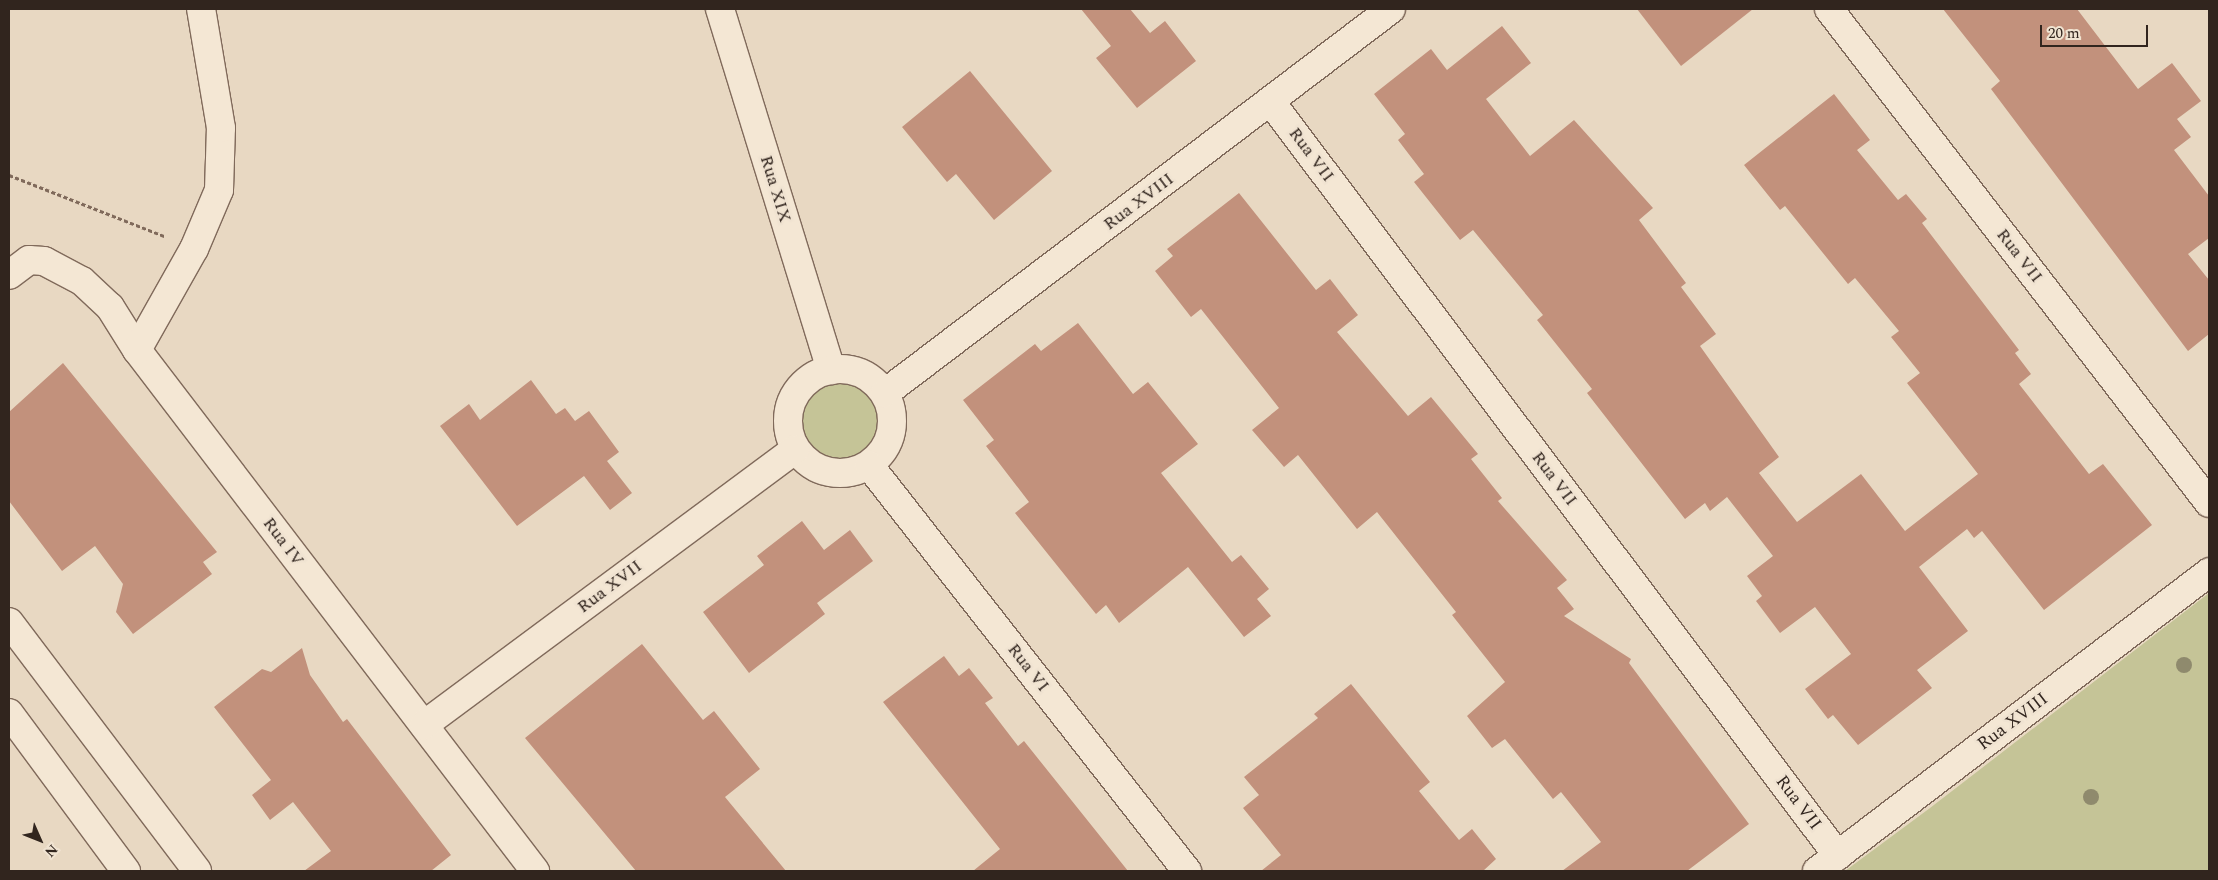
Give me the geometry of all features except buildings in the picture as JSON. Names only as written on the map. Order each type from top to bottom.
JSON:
[{"type":"street","points":[[137,350],[194,249],[214,207],[222,164],[221,128],[201,9]]},
{"type":"street","name":"Rua XIX","points":[[720,9],[831,370]]},
{"type":"street","name":"Rua XVIII","points":[[885,393],[1271,102],[1391,9]]},
{"type":"street","name":"Rua VII","points":[[1829,9],[2209,503]]},
{"type":"street","name":"Rua VII","points":[[1271,102],[1828,863]]},
{"type":"street","name":"Rua IV","points":[[9,275],[29,260],[64,270],[110,307],[137,350],[535,871]]},
{"type":"street","points":[[831,370],[861,373],[885,393],[891,407],[890,440],[869,465],[837,474],[806,462],[795,449],[789,434],[792,400],[808,381],[831,370]]},
{"type":"street","name":"Rua XVII","points":[[424,725],[795,449]]},
{"type":"street","name":"Rua VI","points":[[869,465],[1187,871]]},
{"type":"street","name":"Rua XVIII","points":[[1828,863],[2209,572]]},
{"type":"street","points":[[9,622],[196,871]]},
{"type":"street","points":[[9,713],[126,871]]},
{"type":"path","points":[[9,175],[194,249]]},
{"type":"green space","points":[[840,377],[857,380],[871,390],[881,404],[884,421],[881,438],[871,452],[857,462],[840,465],[823,462],[809,452],[799,438],[796,421],[799,404],[809,390],[823,380]]},
{"type":"green space","points":[[2209,593],[2209,871],[1845,871],[1930,808]]}]
